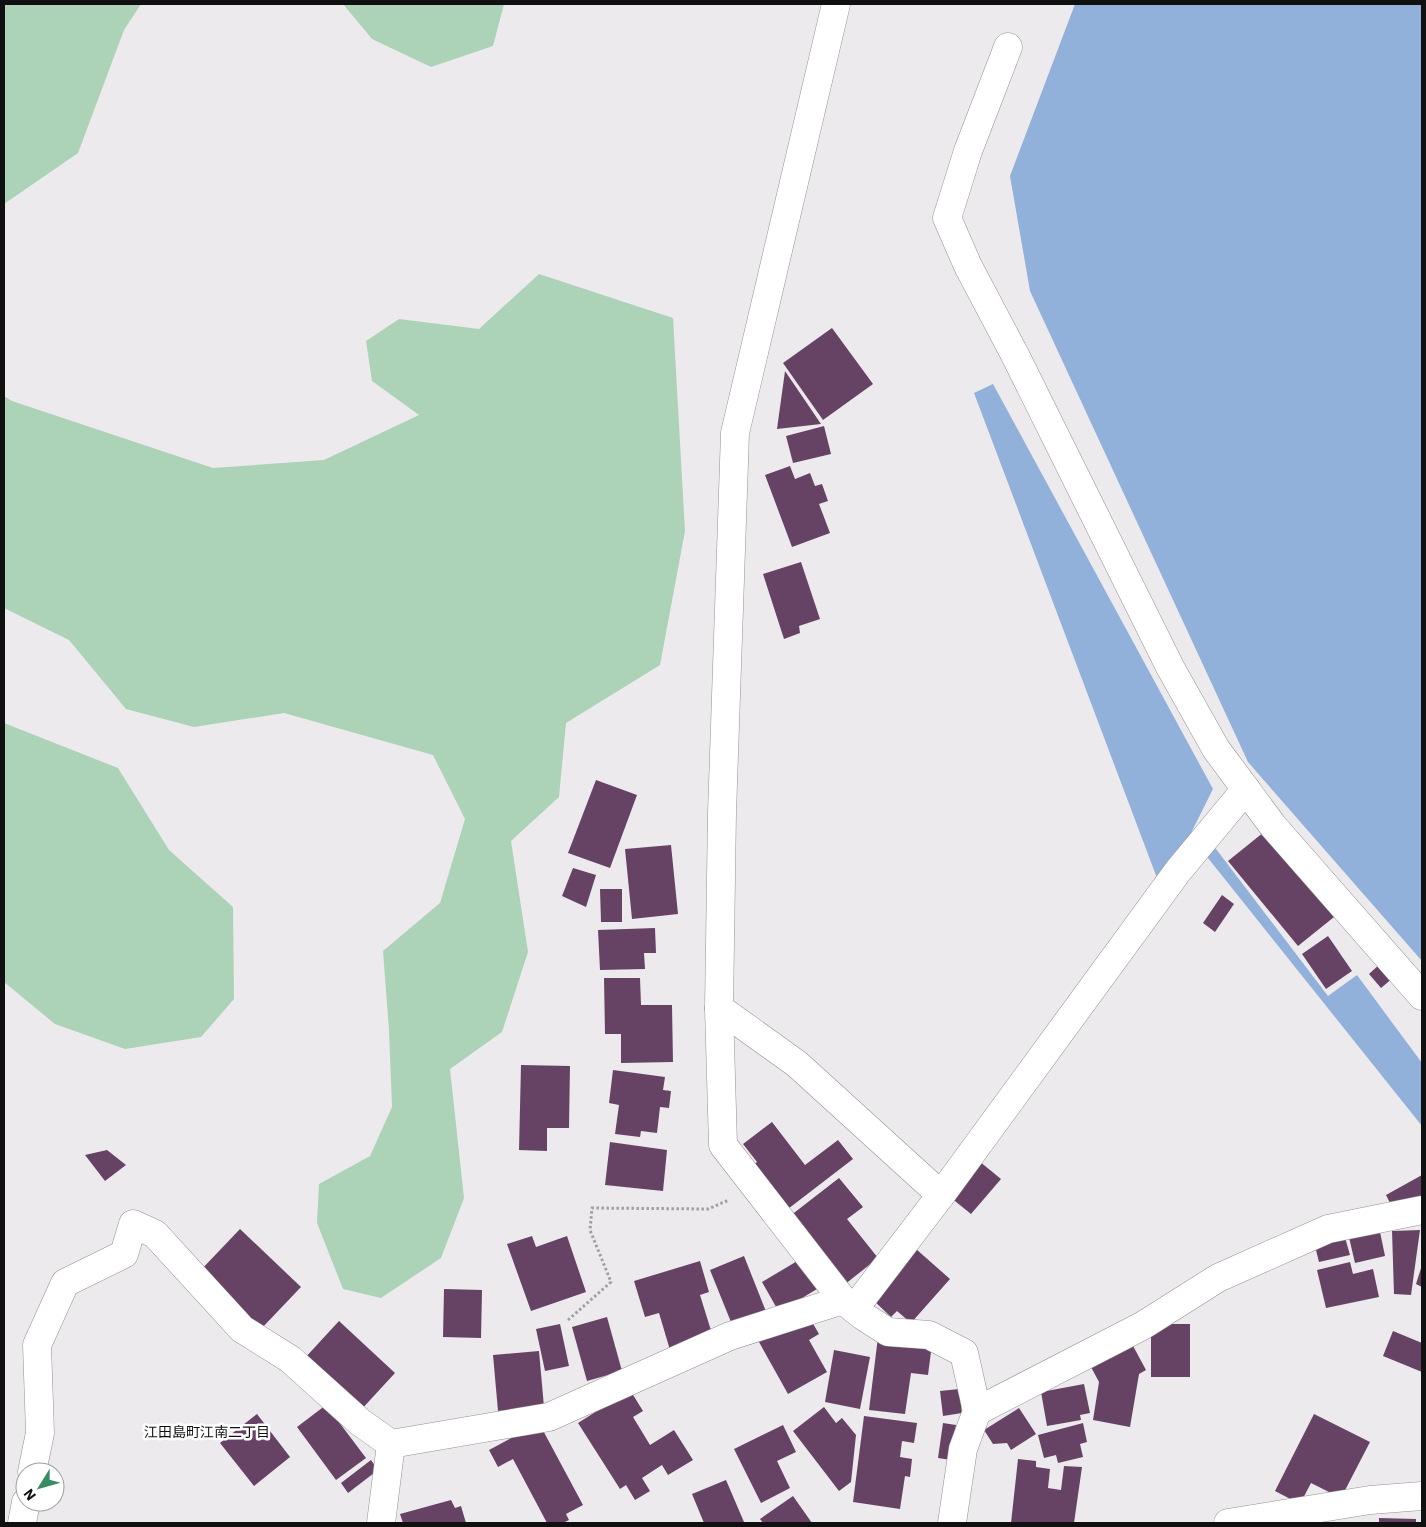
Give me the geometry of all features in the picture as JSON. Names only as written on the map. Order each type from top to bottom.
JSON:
[{"type":"street","points":[[836,4],[734,433],[722,813],[720,1008],[723,1145],[848,1305],[888,1332],[929,1335],[964,1353],[977,1411],[962,1449],[952,1523]]},
{"type":"street","points":[[1008,47],[968,151],[947,218],[968,266],[1015,355],[1170,667],[1216,749],[1273,826],[1422,996]]},
{"type":"street","points":[[34,1462],[40,1433],[37,1345],[65,1283],[124,1254],[133,1224],[155,1234],[242,1330],[290,1359],[360,1422],[392,1444],[549,1417],[730,1336],[848,1305],[940,1195],[1178,871],[1246,789]]},
{"type":"street","points":[[720,1008],[797,1064],[940,1195]]},
{"type":"street","points":[[977,1411],[1142,1326],[1227,1274],[1328,1229],[1422,1210]]},
{"type":"street","points":[[381,1523],[392,1444]]},
{"type":"street","points":[[1228,1523],[1370,1500],[1422,1496]]},
{"type":"path","points":[[568,1320],[611,1282],[590,1230],[592,1208],[708,1209],[756,1188]]},
{"type":"green space","points":[[4,4],[141,4],[124,30],[78,153],[4,204]]},
{"type":"green space","points":[[343,4],[504,4],[493,46],[431,67],[372,39]]},
{"type":"green space","points":[[539,274],[673,318],[685,531],[660,665],[566,723],[559,797],[511,841],[528,952],[502,1032],[450,1069],[464,1198],[441,1258],[381,1298],[343,1289],[317,1223],[319,1184],[370,1156],[392,1107],[383,951],[440,903],[465,819],[433,755],[284,713],[194,727],[126,709],[69,640],[4,608],[4,396],[12,401],[213,468],[324,460],[419,415],[372,381],[366,341],[399,319],[479,329]]},
{"type":"green space","points":[[4,723],[118,768],[169,850],[233,907],[234,999],[201,1037],[125,1049],[55,1024],[4,982]]},
{"type":"water","points":[[1075,4],[1422,4],[1422,961],[1248,762],[1030,291],[1010,176]]},
{"type":"water","points":[[993,384],[1213,789],[1176,863],[1157,878],[974,393]]},
{"type":"water","points":[[1213,845],[1328,996],[1357,975],[1422,1063],[1422,1126],[1204,853]]},
{"type":"building","points":[[832,328],[873,384],[823,420],[783,363]]},
{"type":"building","points":[[785,371],[821,424],[777,429]]},
{"type":"building","points":[[824,426],[831,454],[793,463],[786,436]]},
{"type":"building","points":[[790,466],[795,479],[810,473],[815,486],[822,484],[828,501],[819,504],[830,533],[792,547],[765,475]]},
{"type":"building","points":[[801,562],[820,619],[799,626],[800,633],[784,639],[763,574]]},
{"type":"building","points":[[596,780],[637,795],[610,868],[568,853]]},
{"type":"building","points":[[1264,832],[1334,917],[1298,946],[1228,861]]},
{"type":"building","points":[[671,845],[678,914],[632,919],[625,849]]},
{"type":"building","points":[[573,868],[596,875],[586,907],[562,896]]},
{"type":"building","points":[[600,889],[622,889],[622,922],[601,922]]},
{"type":"building","points":[[1222,895],[1234,904],[1215,932],[1203,923]]},
{"type":"building","points":[[655,928],[656,953],[644,953],[645,969],[600,970],[598,930]]},
{"type":"building","points":[[1328,936],[1352,971],[1326,989],[1302,954]]},
{"type":"building","points":[[1381,963],[1394,977],[1381,988],[1369,974]]},
{"type":"building","points":[[604,978],[640,978],[641,1005],[672,1005],[673,1062],[621,1063],[621,1034],[605,1034]]},
{"type":"building","points":[[521,1065],[570,1066],[569,1128],[547,1128],[547,1151],[519,1150]]},
{"type":"building","points":[[613,1070],[665,1077],[663,1090],[671,1091],[669,1108],[660,1107],[657,1133],[641,1131],[640,1137],[615,1134],[619,1105],[609,1103]]},
{"type":"building","points":[[772,1122],[805,1165],[838,1140],[853,1159],[784,1212],[750,1167],[757,1162],[743,1144]]},
{"type":"building","points":[[610,1142],[667,1150],[663,1191],[605,1185]]},
{"type":"building","points":[[107,1150],[126,1165],[105,1181],[85,1155]]},
{"type":"building","points":[[979,1161],[1001,1179],[971,1214],[950,1197]]},
{"type":"building","points":[[1422,1175],[1422,1204],[1393,1209],[1386,1195]]},
{"type":"building","points":[[839,1178],[863,1207],[847,1219],[878,1258],[844,1285],[790,1216]]},
{"type":"building","points":[[1379,1227],[1385,1256],[1355,1263],[1348,1233]]},
{"type":"building","points":[[240,1229],[301,1287],[260,1330],[199,1272]]},
{"type":"building","points":[[1420,1230],[1411,1295],[1394,1294],[1392,1231]]},
{"type":"building","points":[[1344,1234],[1350,1255],[1319,1262],[1314,1242]]},
{"type":"building","points":[[532,1236],[536,1247],[567,1236],[586,1292],[531,1311],[507,1244]]},
{"type":"building","points":[[916,1249],[950,1279],[911,1323],[897,1311],[891,1317],[872,1299]]},
{"type":"building","points":[[744,1256],[767,1314],[733,1327],[710,1270]]},
{"type":"building","points":[[799,1260],[817,1289],[779,1312],[762,1282]]},
{"type":"building","points":[[700,1261],[709,1292],[700,1295],[713,1337],[670,1350],[659,1313],[645,1317],[634,1281]]},
{"type":"building","points":[[1350,1262],[1353,1274],[1373,1269],[1379,1297],[1326,1308],[1317,1270]]},
{"type":"building","points":[[1422,1265],[1422,1287],[1416,1284]]},
{"type":"building","points":[[444,1289],[482,1290],[481,1338],[443,1337]]},
{"type":"building","points":[[808,1315],[819,1334],[809,1340],[827,1372],[788,1394],[759,1342]]},
{"type":"building","points":[[607,1317],[622,1371],[587,1381],[572,1327]]},
{"type":"building","points":[[339,1321],[395,1373],[360,1411],[304,1359]]},
{"type":"building","points":[[560,1324],[569,1366],[545,1371],[536,1329]]},
{"type":"building","points":[[1151,1324],[1190,1324],[1190,1377],[1151,1377]]},
{"type":"building","points":[[1393,1331],[1422,1343],[1422,1372],[1383,1356]]},
{"type":"building","points":[[878,1337],[932,1344],[928,1375],[911,1373],[905,1414],[869,1410]]},
{"type":"building","points":[[1132,1344],[1146,1370],[1139,1374],[1130,1427],[1093,1420],[1099,1382],[1091,1367]]},
{"type":"building","points":[[834,1350],[870,1357],[860,1409],[825,1402]]},
{"type":"building","points":[[539,1351],[544,1407],[498,1411],[493,1355]]},
{"type":"building","points":[[1084,1384],[1090,1413],[1080,1415],[1081,1420],[1047,1426],[1041,1392]]},
{"type":"building","points":[[959,1389],[962,1413],[943,1416],[940,1391]]},
{"type":"building","points":[[630,1390],[643,1411],[633,1417],[650,1445],[674,1430],[693,1460],[668,1475],[662,1465],[642,1478],[650,1491],[635,1500],[626,1485],[620,1489],[578,1423]]},
{"type":"building","points":[[326,1405],[366,1458],[336,1480],[297,1427]]},
{"type":"building","points":[[824,1407],[836,1423],[842,1418],[856,1435],[851,1482],[839,1491],[793,1431]]},
{"type":"building","points":[[1019,1408],[1036,1434],[1011,1450],[1007,1443],[993,1444],[984,1430]]},
{"type":"building","points":[[257,1414],[290,1457],[254,1486],[220,1443]]},
{"type":"building","points":[[1314,1414],[1370,1442],[1341,1498],[1311,1483],[1300,1504],[1275,1491]]},
{"type":"building","points":[[864,1416],[917,1423],[914,1443],[902,1441],[900,1457],[912,1459],[910,1477],[905,1476],[900,1509],[853,1502]]},
{"type":"building","points":[[539,1423],[583,1505],[566,1514],[569,1520],[563,1523],[547,1523],[513,1459],[498,1467],[489,1450]]},
{"type":"building","points":[[943,1423],[956,1425],[951,1460],[938,1458]]},
{"type":"building","points":[[1083,1423],[1087,1442],[1080,1444],[1083,1457],[1058,1463],[1056,1455],[1044,1458],[1038,1435]]},
{"type":"building","points":[[783,1425],[796,1452],[777,1461],[790,1488],[761,1503],[734,1449]]},
{"type":"building","points":[[1018,1459],[1036,1461],[1036,1467],[1050,1469],[1048,1488],[1061,1490],[1064,1466],[1082,1467],[1074,1523],[1011,1523]]},
{"type":"building","points":[[371,1460],[378,1470],[348,1493],[341,1483]]},
{"type":"building","points":[[726,1480],[744,1522],[704,1523],[692,1494]]},
{"type":"building","points":[[793,1496],[812,1523],[763,1523],[760,1519]]},
{"type":"building","points":[[451,1500],[455,1508],[461,1506],[466,1523],[403,1523],[400,1514]]},
{"type":"building","points":[[1379,1518],[1416,1519],[1416,1523],[1379,1523]]},
{"type":"district","name":"江田島町江南二丁目","points":[[207,1432]]}]
